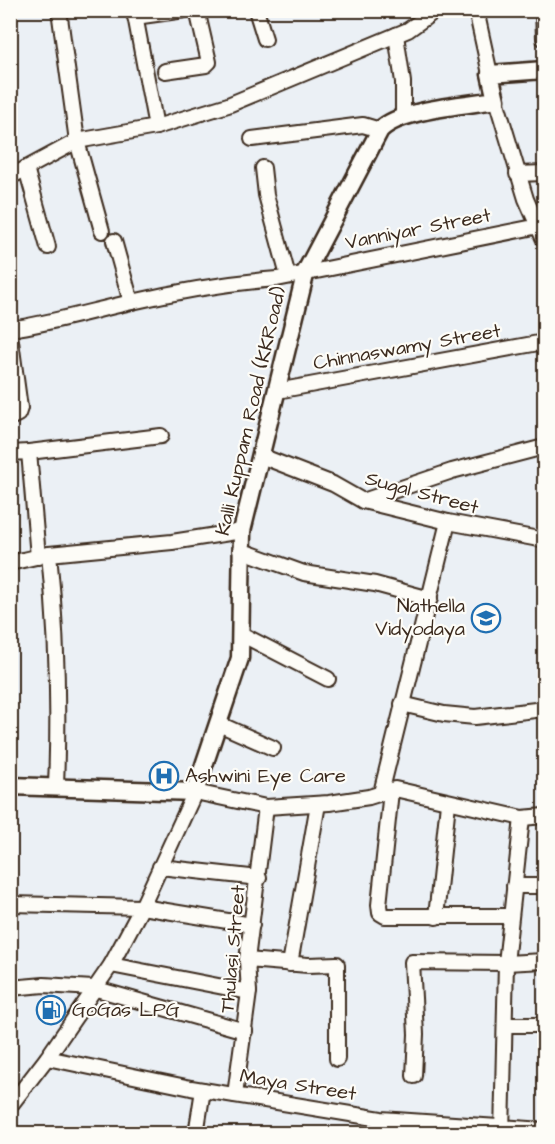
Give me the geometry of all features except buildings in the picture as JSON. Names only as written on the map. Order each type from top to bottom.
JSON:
[{"type":"main road","points":[[380,130],[403,117],[496,100],[490,74],[544,70]]},
{"type":"main road","name":"Kalli Kuppam Road (KKRoad)","points":[[195,792],[236,674],[242,634],[240,550],[242,531],[306,271],[380,130]]},
{"type":"main road","points":[[10,786],[195,792]]},
{"type":"street","points":[[59,10],[77,141],[102,231]]},
{"type":"street","points":[[156,126],[135,14],[184,10]]},
{"type":"street","points":[[165,71],[206,65],[209,62],[197,10]]},
{"type":"street","points":[[256,10],[265,39]]},
{"type":"street","points":[[10,177],[77,141],[156,126],[228,105],[396,35],[436,10]]},
{"type":"street","points":[[476,10],[490,74]]},
{"type":"street","points":[[543,10],[544,39]]},
{"type":"street","points":[[396,35],[404,82],[403,117]]},
{"type":"street","points":[[496,100],[518,174],[541,225],[544,240]]},
{"type":"street","points":[[252,139],[363,125],[380,130]]},
{"type":"street","points":[[26,168],[48,247]]},
{"type":"street","points":[[264,168],[266,195],[288,276]]},
{"type":"street","points":[[518,174],[544,173]]},
{"type":"street","name":"Vanniyar Street","points":[[10,329],[43,325],[131,302],[288,276],[541,225]]},
{"type":"street","points":[[114,241],[131,302]]},
{"type":"street","points":[[10,334],[20,408],[18,414],[10,418]]},
{"type":"street","name":"Chinnaswamy Street","points":[[277,391],[544,342]]},
{"type":"street","points":[[10,453],[161,436]]},
{"type":"street","points":[[363,501],[452,471],[544,447]]},
{"type":"street","points":[[29,452],[55,614],[58,744],[56,786]]},
{"type":"street","name":"Sugal Street","points":[[261,456],[333,484],[363,501],[448,522],[544,540]]},
{"type":"street","points":[[448,522],[402,704],[386,792],[380,913],[385,916],[509,916]]},
{"type":"street","points":[[10,563],[44,556],[172,542],[242,531]]},
{"type":"street","points":[[240,550],[304,573],[375,584],[430,599]]},
{"type":"street","points":[[242,634],[328,679]]},
{"type":"street","points":[[402,704],[444,714],[475,717],[544,709]]},
{"type":"street","points":[[219,724],[273,748]]},
{"type":"street","points":[[195,792],[266,807],[318,804],[386,792],[412,793],[522,818],[544,816]]},
{"type":"street","name":"Kalli Kuppam Road (KKRoad)","points":[[10,1106],[48,1058],[93,988],[111,965],[142,907],[195,792]]},
{"type":"street","points":[[436,917],[448,803]]},
{"type":"street","points":[[290,964],[318,804]]},
{"type":"street","name":"Thulasi Street","points":[[235,1095],[245,1031],[249,992],[247,960],[259,878],[266,807]]},
{"type":"street","points":[[502,1131],[509,916],[522,818]]},
{"type":"street","points":[[160,867],[259,878]]},
{"type":"street","points":[[514,886],[544,886]]},
{"type":"street","points":[[10,904],[142,907],[252,925]]},
{"type":"street","points":[[247,960],[290,964],[338,964],[337,1059]]},
{"type":"street","points":[[414,1076],[417,1034],[412,962],[544,961]]},
{"type":"street","points":[[111,965],[249,992]]},
{"type":"street","points":[[10,988],[44,985],[93,988],[245,1031]]},
{"type":"street","points":[[505,1025],[544,1024]]},
{"type":"street","name":"Maya Street","points":[[48,1058],[204,1090],[381,1119],[502,1131],[544,1130]]},
{"type":"street","points":[[196,1134],[204,1090]]},
{"type":"place","name":"Nathella Vidyodaya","points":[[486,618]]},
{"type":"place","name":"Ashwini Eye Care","points":[[164,776]]},
{"type":"place","name":"GoGas LPG","points":[[51,1010]]}]
